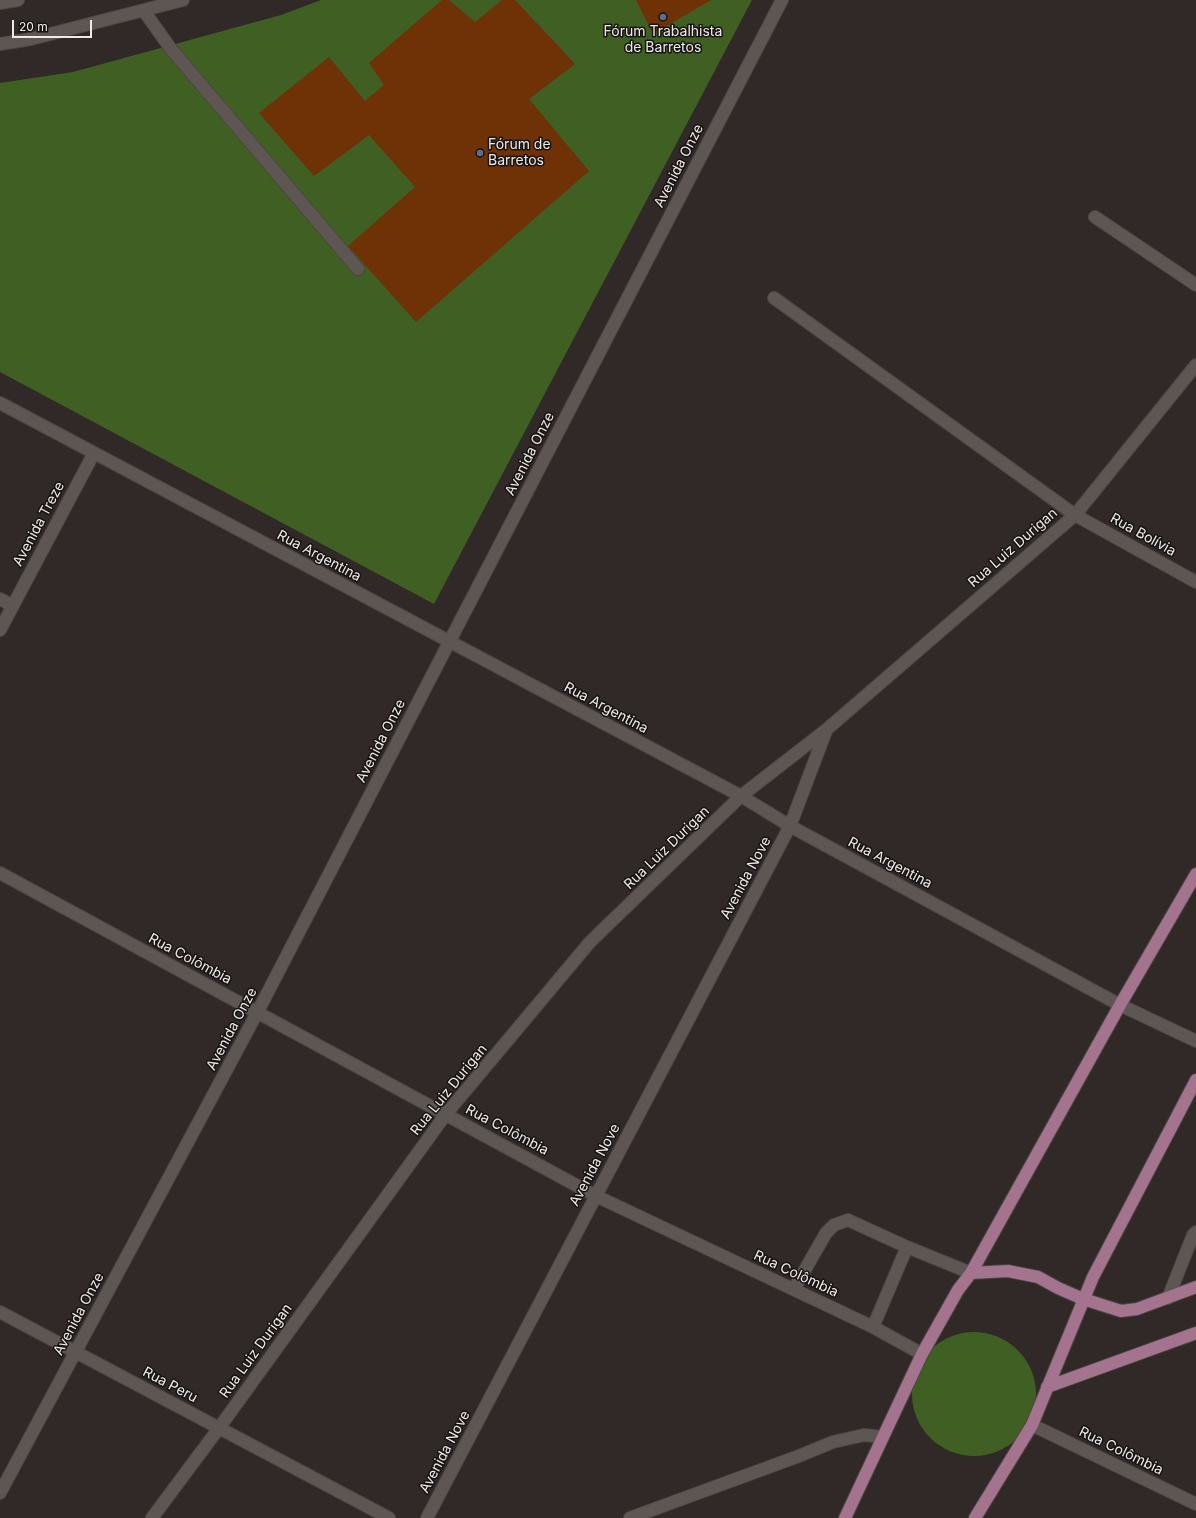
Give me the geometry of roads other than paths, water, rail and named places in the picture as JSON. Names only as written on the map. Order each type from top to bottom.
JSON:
[{"type":"main road","points":[[844,1518],[922,1354],[958,1290],[971,1273],[1120,1004],[1196,874]]},
{"type":"main road","points":[[974,1518],[1032,1425],[1093,1277],[1196,1080]]},
{"type":"main road","points":[[971,1273],[1008,1271],[1038,1277],[1083,1299],[1122,1311],[1137,1309],[1196,1288]]},
{"type":"main road","points":[[1047,1387],[1196,1333]]},
{"type":"street","points":[[0,3],[18,0]]},
{"type":"street","points":[[0,44],[31,39],[183,0]]},
{"type":"street","name":"Avenida Onze","points":[[0,1493],[257,1013],[782,0]]},
{"type":"street","points":[[144,11],[171,49],[358,269]]},
{"type":"street","points":[[1095,217],[1196,284]]},
{"type":"street","name":"Rua Bolívia","points":[[774,298],[1075,515],[1196,582]]},
{"type":"street","name":"Rua Luiz Durigan","points":[[152,1518],[219,1428],[446,1114],[590,942],[741,796],[826,730],[1075,515],[1196,365]]},
{"type":"street","name":"Rua Argentina","points":[[0,403],[741,796],[790,826],[1120,1004],[1196,1042]]},
{"type":"street","name":"Avenida Treze","points":[[0,630],[94,453]]},
{"type":"street","points":[[0,599],[13,606]]},
{"type":"street","name":"Rua Luiz Durigan","points":[[790,826],[826,730]]},
{"type":"street","name":"Avenida Nove","points":[[427,1518],[790,826]]},
{"type":"street","name":"Rua Colômbia","points":[[0,874],[596,1196],[873,1327],[922,1354]]},
{"type":"street","points":[[794,1289],[826,1233],[834,1225],[848,1220],[907,1247],[971,1273]]},
{"type":"street","points":[[1168,1298],[1193,1235],[1196,1232]]},
{"type":"street","points":[[873,1327],[907,1247]]},
{"type":"street","name":"Rua Peru","points":[[0,1312],[389,1518]]},
{"type":"street","name":"Rua Colômbia","points":[[1032,1425],[1196,1504]]},
{"type":"street","points":[[630,1518],[833,1442],[864,1435],[883,1437]]},
{"type":"place","name":"Fórum Trabalhista de Barretos","points":[[663,17]]},
{"type":"place","name":"Fórum de Barretos","points":[[480,153]]}]
